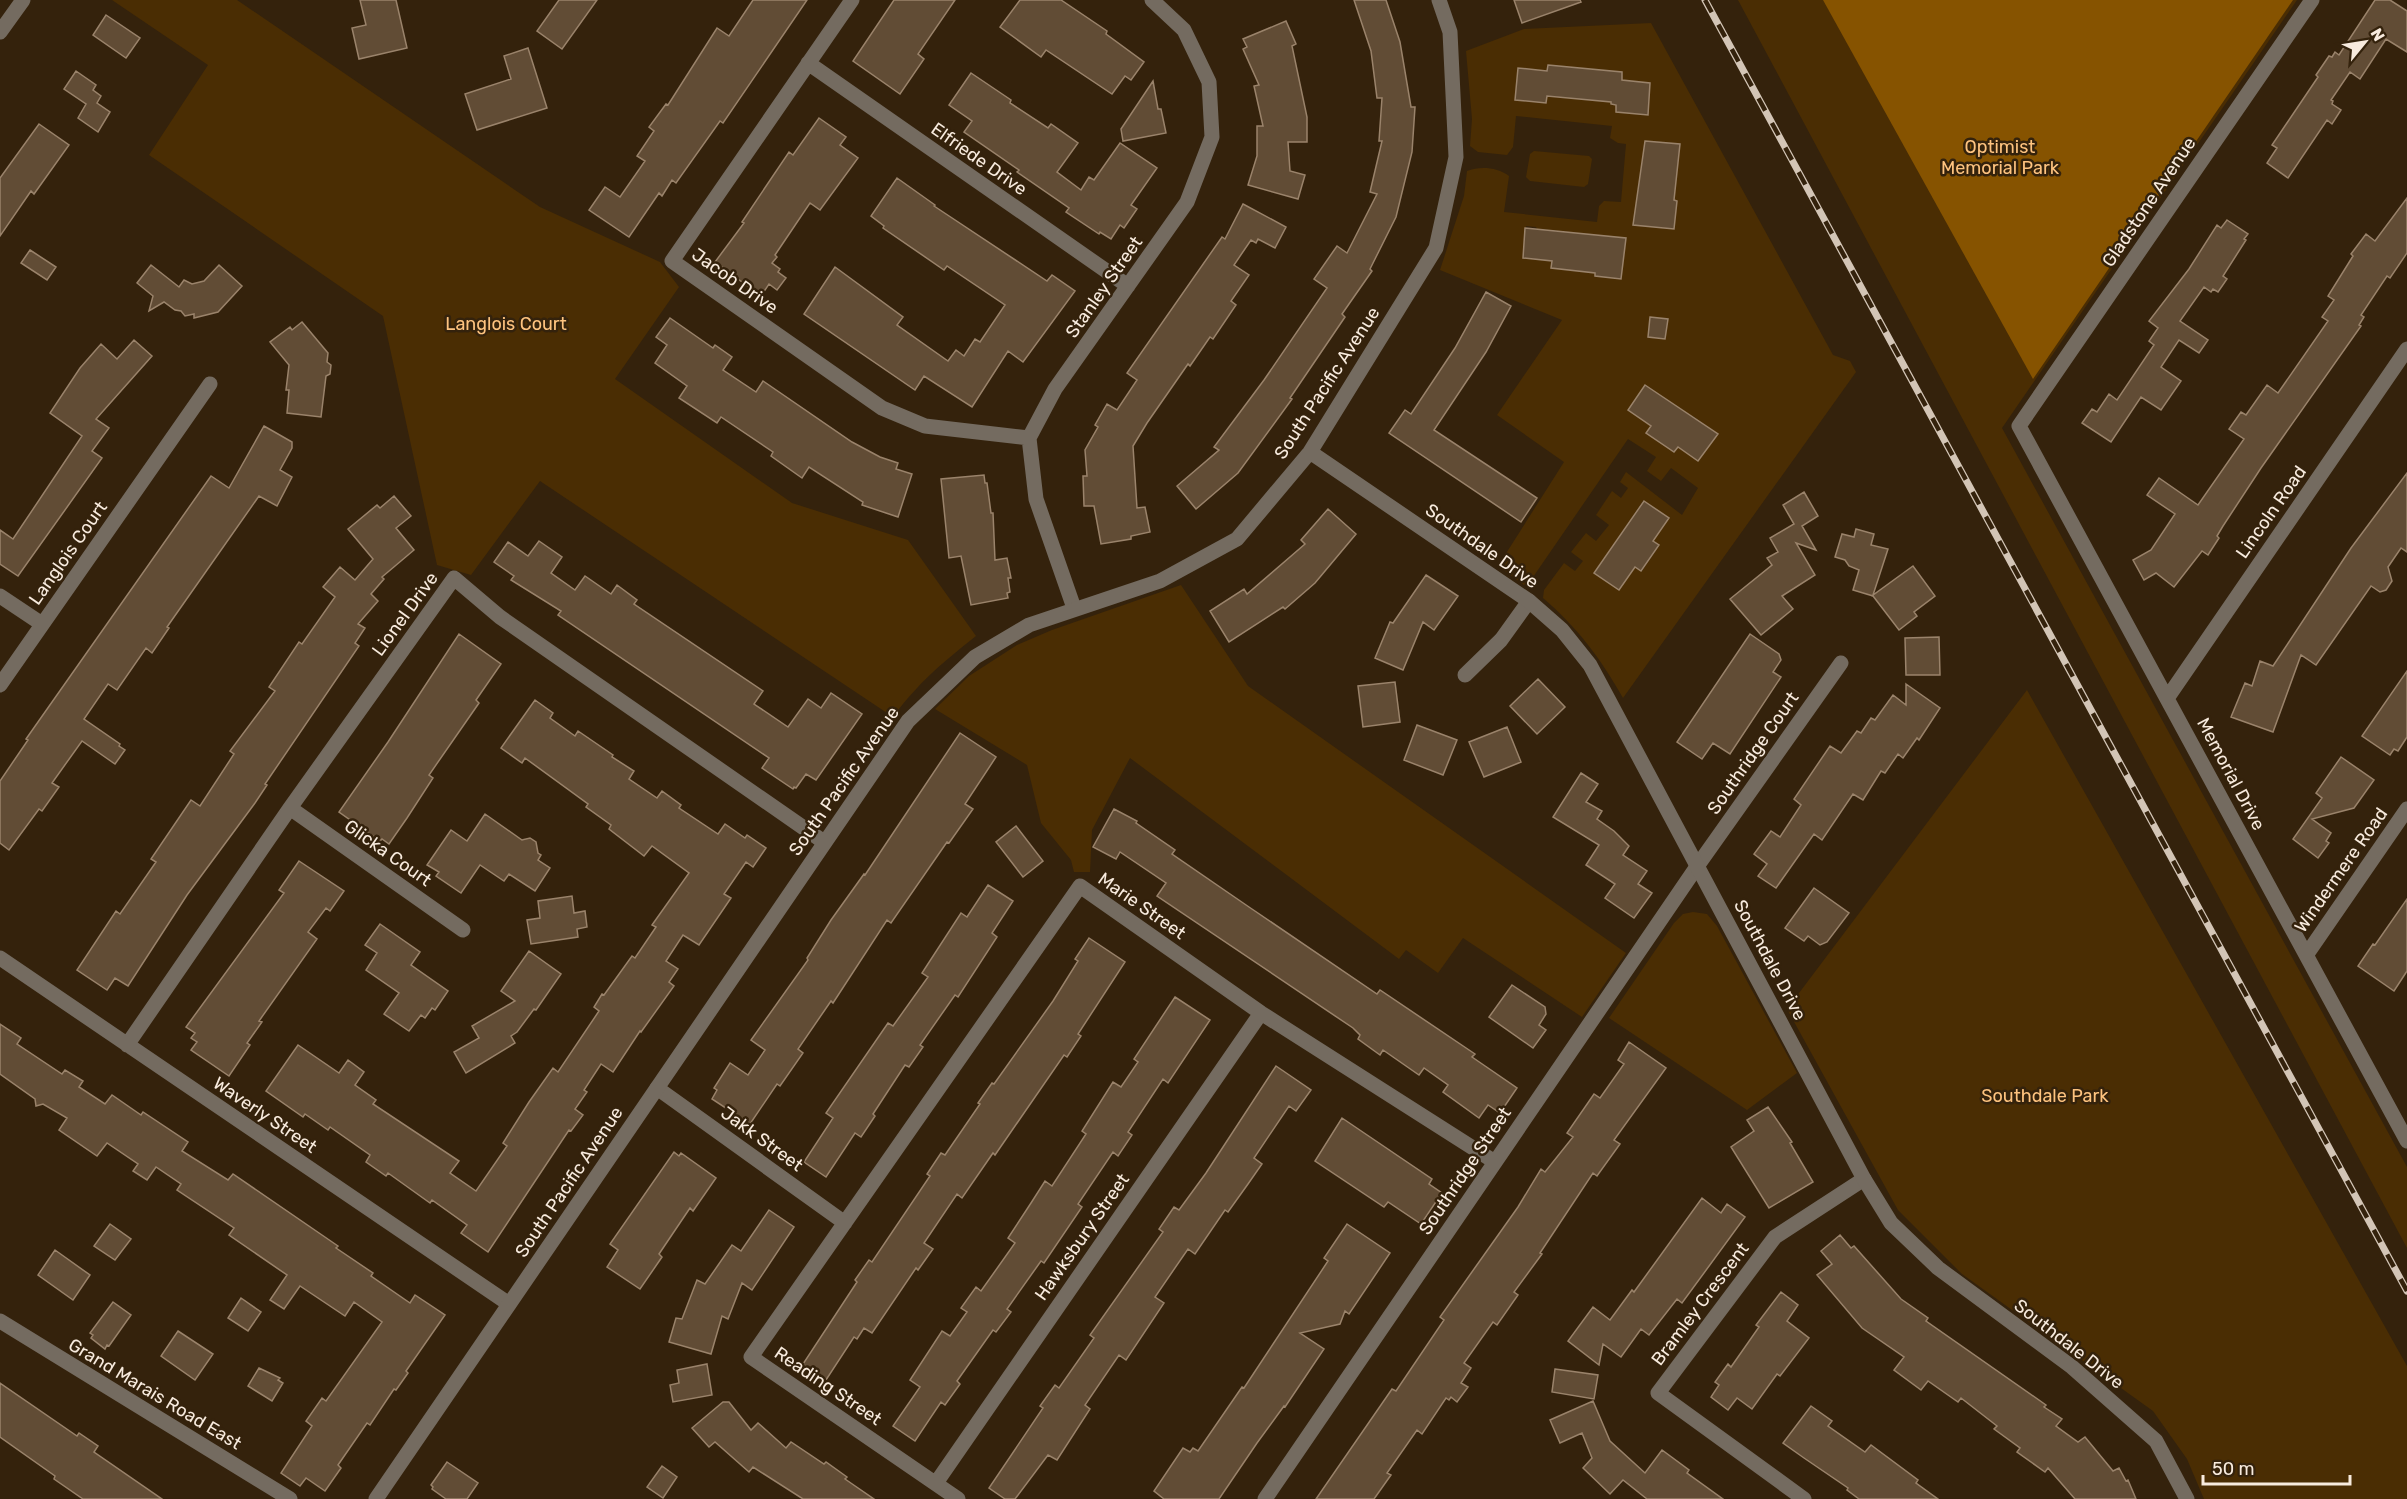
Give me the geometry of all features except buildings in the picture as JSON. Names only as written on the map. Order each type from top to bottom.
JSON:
[{"type":"street","points":[[0,32],[22,0]]},
{"type":"street","name":"Jacob Drive","points":[[852,0],[672,261],[882,408],[925,426],[1029,438]]},
{"type":"street","name":"Stanley Street","points":[[1029,438],[1056,389],[1187,202],[1212,136],[1209,82],[1184,30],[1152,0]]},
{"type":"street","name":"South Pacific Avenue","points":[[376,1499],[908,721],[975,657],[1029,625],[1160,581],[1237,539],[1310,452],[1436,248],[1456,156],[1450,32],[1439,0]]},
{"type":"street","name":"Gladstone Avenue","points":[[2019,426],[2312,0]]},
{"type":"street","name":"Elfriede Drive","points":[[808,63],[1128,286]]},
{"type":"street","name":"Lincoln Road","points":[[2168,697],[2407,349]]},
{"type":"street","name":"Langlois Court","points":[[0,685],[210,384]]},
{"type":"street","name":"Memorial Drive","points":[[2019,426],[2407,1141]]},
{"type":"street","points":[[1029,438],[1036,499],[1074,608]]},
{"type":"street","name":"Southdale Drive","points":[[1310,452],[1528,601],[1562,630],[1590,665],[1863,1179],[1892,1223],[1938,1268],[2072,1367],[2156,1440],[2187,1499]]},
{"type":"street","name":"Lionel Drive","points":[[127,1045],[290,808],[454,578],[500,616],[824,842]]},
{"type":"street","points":[[0,596],[42,624]]},
{"type":"street","points":[[1465,675],[1501,640],[1528,601]]},
{"type":"street","name":"Southridge Court","points":[[1698,865],[1841,663]]},
{"type":"street","name":"Glicka Court","points":[[290,808],[463,930]]},
{"type":"street","name":"Windermere Road","points":[[2307,954],[2407,808]]},
{"type":"street","name":"Southridge Street","points":[[1265,1499],[1698,865]]},
{"type":"street","name":"Marie Street","points":[[845,1223],[1080,886],[1261,1013],[1496,1162]]},
{"type":"street","name":"Waverly Street","points":[[0,958],[509,1304]]},
{"type":"street","name":"Hawksbury Street","points":[[936,1483],[1261,1013]]},
{"type":"street","name":"Jakk Street","points":[[657,1088],[845,1223]]},
{"type":"street","name":"Bramley Crescent","points":[[1804,1499],[1658,1393],[1775,1237],[1863,1179]]},
{"type":"street","name":"Reading Street","points":[[845,1223],[751,1357],[958,1499]]},
{"type":"street","name":"Grand Marais Road East","points":[[0,1321],[290,1499]]},
{"type":"green space","name":"Langlois Court","points":[[112,0],[237,0],[540,207],[660,262],[679,287],[615,379],[792,503],[908,540],[976,636],[931,674],[893,717],[540,481],[471,575],[437,565],[383,316],[149,155],[208,65]]},
{"type":"green space","name":"Optimist Memorial Park","points":[[1738,0],[2297,0],[2002,428],[2407,1167],[2407,1248]]},
{"type":"green space","name":"Optimist Memorial Park","points":[[1823,0],[2293,0],[2033,379]]},
{"type":"green space","points":[[1651,23],[1833,355],[1850,361],[1856,372],[1623,698],[1588,644],[1543,598],[1544,590],[1564,563],[1575,571],[1583,561],[1571,552],[1586,533],[1596,541],[1609,525],[1596,515],[1612,491],[1621,498],[1628,488],[1620,482],[1626,472],[1682,515],[1698,488],[1671,468],[1661,481],[1647,471],[1656,457],[1628,439],[1531,580],[1524,585],[1498,566],[1564,462],[1497,415],[1562,320],[1440,270],[1464,196],[1467,171],[1488,168],[1509,176],[1504,212],[1597,222],[1599,206],[1604,201],[1621,202],[1626,144],[1618,143],[1610,138],[1612,126],[1516,116],[1513,147],[1507,155],[1478,152],[1470,146],[1472,119],[1466,51],[1524,29]],"holes":[[[1548,65],[1579,68],[1576,99],[1553,94],[1552,97],[1547,96],[1546,103],[1524,99],[1523,101],[1515,100],[1519,68],[1547,71]],[[1622,72],[1622,80],[1650,83],[1647,115],[1611,104]],[[1645,141],[1680,144],[1674,200],[1677,201],[1674,229],[1646,226],[1634,222]],[[1526,226],[1626,238],[1621,278],[1595,276],[1596,268],[1581,271],[1552,268],[1552,261],[1523,258]],[[1650,317],[1668,319],[1665,339],[1648,337]],[[1693,416],[1717,434],[1698,461],[1678,447],[1674,452],[1651,426],[1688,422]],[[1643,501],[1668,518],[1653,541],[1659,546],[1642,571],[1635,567],[1619,590],[1594,573]]]},
{"type":"green space","points":[[1534,151],[1589,156],[1592,159],[1588,184],[1584,187],[1530,181],[1526,177],[1530,154]]},
{"type":"green space","points":[[1181,585],[1248,686],[1626,953],[1582,1017],[1463,938],[1438,973],[1406,950],[1399,959],[1130,758],[1092,830],[1090,872],[1074,872],[1071,860],[1041,823],[1027,765],[935,709],[969,676],[1017,645],[1052,630]]},
{"type":"green space","name":"Southdale Park","points":[[2027,690],[2407,1366],[2407,1499],[2204,1499],[2187,1459],[2153,1411],[1962,1274],[1898,1210],[1787,1009]]},
{"type":"green space","points":[[1693,912],[1707,914],[1717,926],[1797,1073],[1747,1110],[1609,1018],[1674,923],[1683,914]]},
{"type":"railway","points":[[1705,0],[2407,1291]]}]
